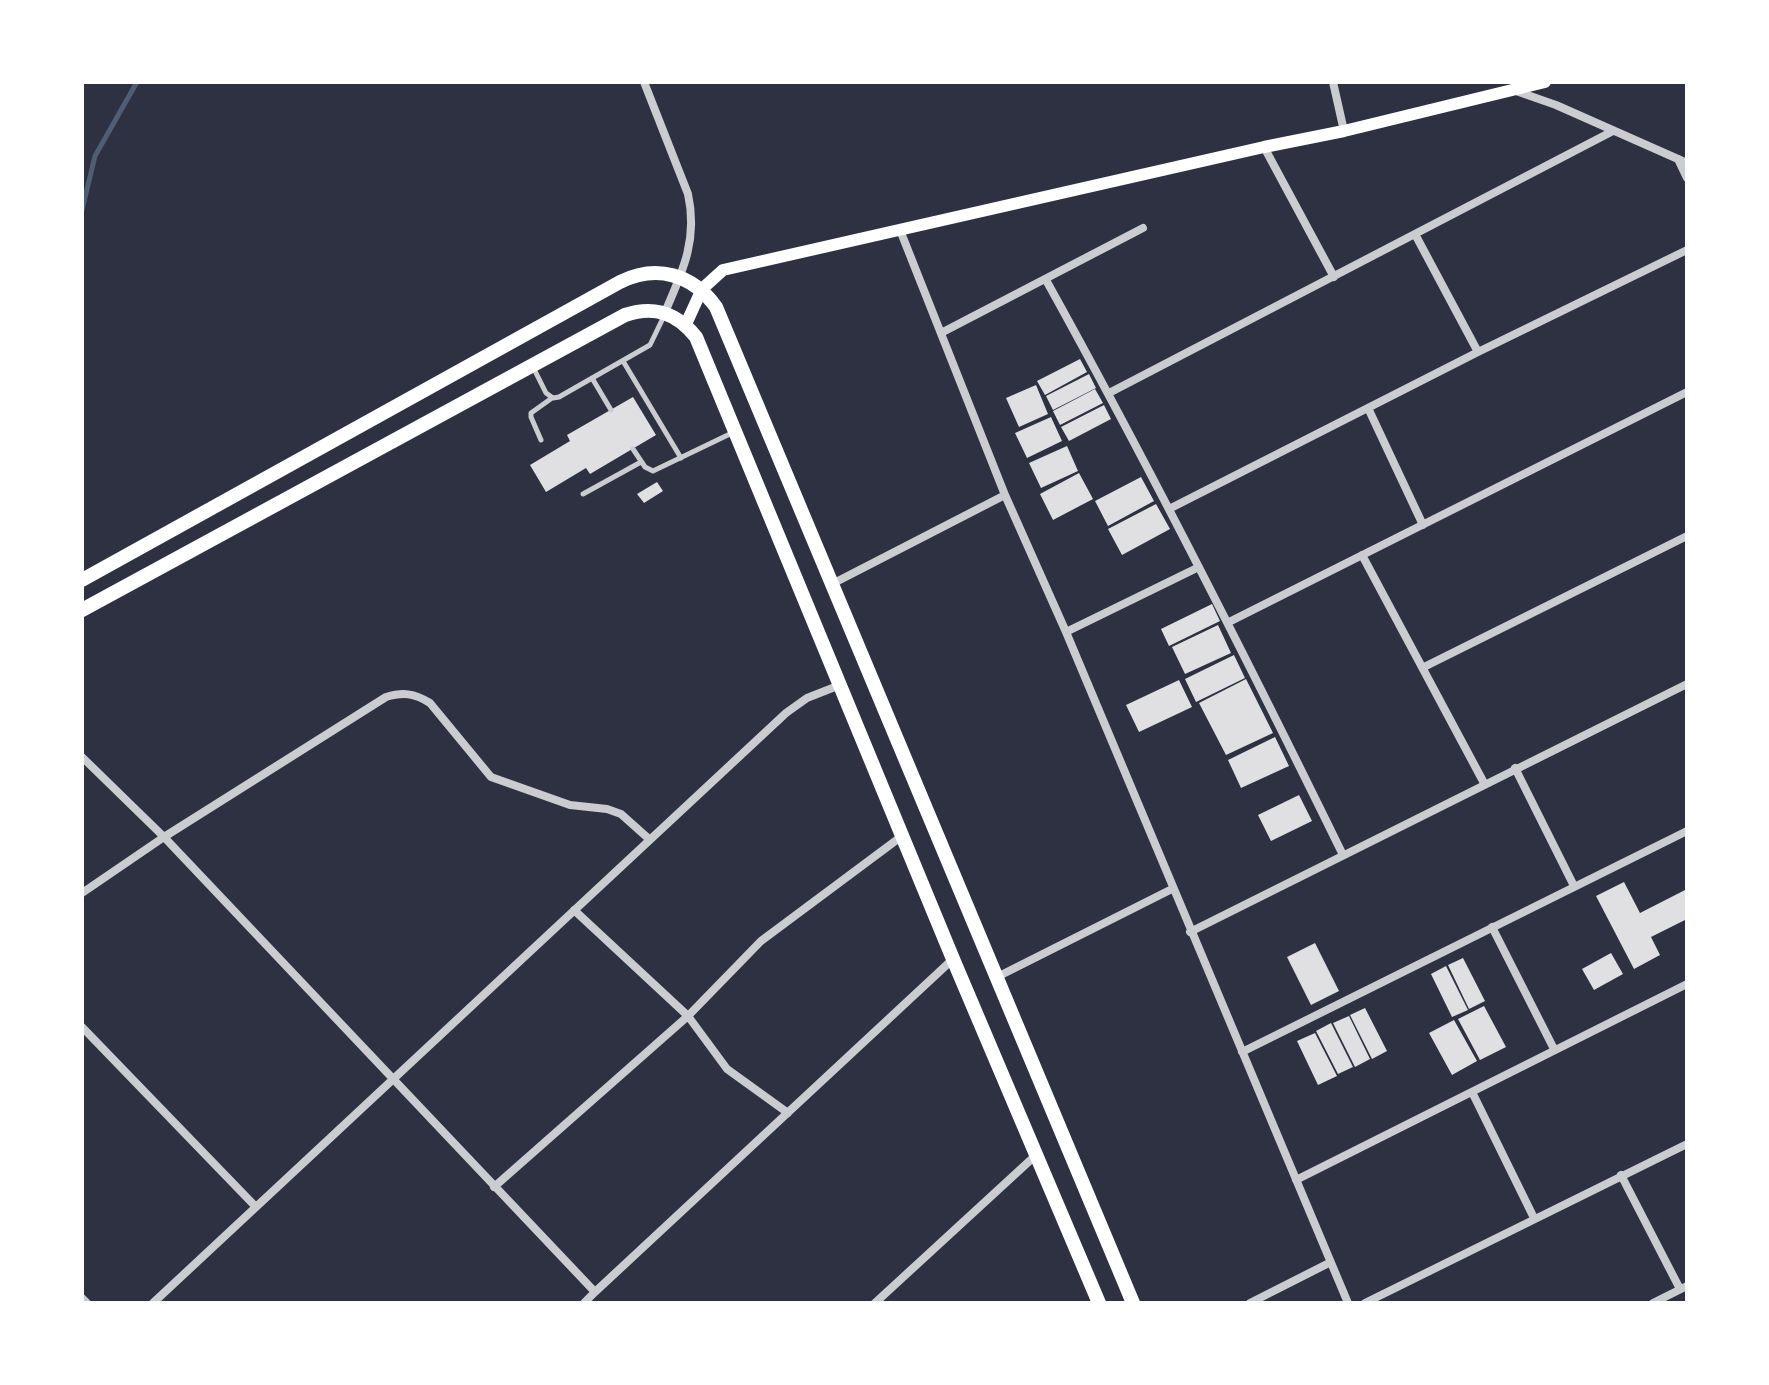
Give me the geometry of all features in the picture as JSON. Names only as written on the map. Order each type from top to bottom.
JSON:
[{"type":"main road","points":[[686,324],[702,289],[723,270],[1344,131],[1545,82]]},
{"type":"main road","points":[[82,580],[634,275],[649,272],[681,277],[702,289],[716,307],[1133,1303]]},
{"type":"main road","points":[[82,610],[625,315],[638,310],[665,312],[686,324],[696,337],[1099,1303]]},
{"type":"street","points":[[644,82],[688,194],[692,213],[691,242],[681,277],[665,312]]},
{"type":"street","points":[[1333,82],[1344,131]]},
{"type":"street","points":[[1512,89],[1683,161],[1687,178]]},
{"type":"street","points":[[1109,393],[1613,131]]},
{"type":"street","points":[[1264,147],[1334,277]]},
{"type":"street","points":[[941,333],[1143,228]]},
{"type":"street","points":[[900,230],[1005,495],[1066,632],[1348,1303]]},
{"type":"street","points":[[1416,236],[1478,352]]},
{"type":"street","points":[[1169,509],[1687,250]]},
{"type":"street","points":[[1046,280],[1229,622],[1343,855]]},
{"type":"street","points":[[1229,622],[1687,392]]},
{"type":"street","points":[[1368,408],[1423,525]]},
{"type":"street","points":[[832,584],[1005,495]]},
{"type":"street","points":[[1424,667],[1687,536]]},
{"type":"street","points":[[1362,555],[1484,783]]},
{"type":"street","points":[[1066,632],[1199,567]]},
{"type":"street","points":[[1190,932],[1687,684]]},
{"type":"street","points":[[153,1303],[786,713],[807,698],[841,685]]},
{"type":"street","points":[[82,893],[164,837],[386,697],[401,693],[417,695],[430,703],[491,777],[570,805],[607,809],[621,814],[649,839]]},
{"type":"street","points":[[82,757],[164,837],[595,1292]]},
{"type":"street","points":[[1515,768],[1574,886]]},
{"type":"street","points":[[1242,1052],[1687,831]]},
{"type":"street","points":[[494,1187],[688,1016],[761,941],[903,835]]},
{"type":"street","points":[[997,977],[1172,889]]},
{"type":"street","points":[[574,910],[688,1016],[727,1069],[788,1113]]},
{"type":"street","points":[[1492,927],[1554,1049]]},
{"type":"street","points":[[584,1303],[953,959]]},
{"type":"street","points":[[1296,1180],[1687,984]]},
{"type":"street","points":[[82,1027],[255,1206]]},
{"type":"street","points":[[1472,1092],[1534,1218]]},
{"type":"street","points":[[1365,1303],[1687,1144]]},
{"type":"street","points":[[875,1303],[1036,1155]]},
{"type":"street","points":[[1621,1175],[1683,1288],[1653,1303]]},
{"type":"street","points":[[1250,1303],[1329,1263]]},
{"type":"street","points":[[82,1298],[87,1303]]},
{"type":"lane","points":[[541,440],[531,413],[654,341],[665,312]]},
{"type":"lane","points":[[623,361],[681,458]]},
{"type":"lane","points":[[533,366],[546,393],[553,398]]},
{"type":"lane","points":[[592,378],[611,410]]},
{"type":"lane","points":[[633,449],[647,469],[653,471],[735,432]]},
{"type":"lane","points":[[583,494],[641,462]]},
{"type":"building","points":[[1080,359],[1087,372],[1045,395],[1037,381]]},
{"type":"building","points":[[1089,374],[1096,388],[1053,410],[1046,396]]},
{"type":"building","points":[[1036,385],[1048,414],[1019,427],[1006,398]]},
{"type":"building","points":[[1095,389],[1103,403],[1060,425],[1053,411]]},
{"type":"building","points":[[633,397],[656,435],[590,474],[586,468],[546,492],[530,465],[570,441],[567,435]]},
{"type":"building","points":[[1104,405],[1111,419],[1069,441],[1061,427]]},
{"type":"building","points":[[1051,417],[1062,441],[1027,458],[1015,433]]},
{"type":"building","points":[[1067,446],[1078,471],[1041,488],[1029,463]]},
{"type":"building","points":[[1079,473],[1093,499],[1053,520],[1040,494]]},
{"type":"building","points":[[1141,477],[1154,501],[1108,526],[1095,501]]},
{"type":"building","points":[[657,482],[663,491],[644,503],[637,494]]},
{"type":"building","points":[[1156,504],[1170,529],[1122,555],[1108,529]]},
{"type":"building","points":[[1212,604],[1220,621],[1169,646],[1161,629]]},
{"type":"building","points":[[1218,625],[1231,653],[1185,674],[1172,647]]},
{"type":"building","points":[[1234,655],[1245,678],[1196,702],[1185,679]]},
{"type":"building","points":[[1246,679],[1273,733],[1226,755],[1199,703]]},
{"type":"building","points":[[1179,680],[1192,707],[1139,732],[1126,705]]},
{"type":"building","points":[[1275,737],[1289,766],[1241,788],[1228,760]]},
{"type":"building","points":[[1299,795],[1312,821],[1271,841],[1258,815]]},
{"type":"building","points":[[1624,882],[1640,913],[1687,889],[1687,919],[1651,937],[1660,955],[1634,969],[1596,896]]},
{"type":"building","points":[[1315,943],[1339,991],[1311,1005],[1287,957]]},
{"type":"building","points":[[1611,953],[1623,974],[1594,990],[1582,969]]},
{"type":"building","points":[[1463,958],[1485,1001],[1469,1009],[1448,965]]},
{"type":"building","points":[[1446,966],[1468,1010],[1452,1017],[1431,974]]},
{"type":"building","points":[[1484,1006],[1506,1047],[1480,1060],[1458,1019]]},
{"type":"building","points":[[1365,1008],[1387,1051],[1372,1059],[1350,1015]]},
{"type":"building","points":[[1349,1016],[1370,1059],[1355,1067],[1333,1023]]},
{"type":"building","points":[[1454,1020],[1477,1061],[1452,1075],[1429,1033]]},
{"type":"building","points":[[1331,1023],[1353,1067],[1338,1074],[1316,1031]]},
{"type":"building","points":[[1315,1033],[1337,1076],[1318,1085],[1297,1041]]},
{"type":"waterway","points":[[82,210],[95,156],[137,82]]}]
